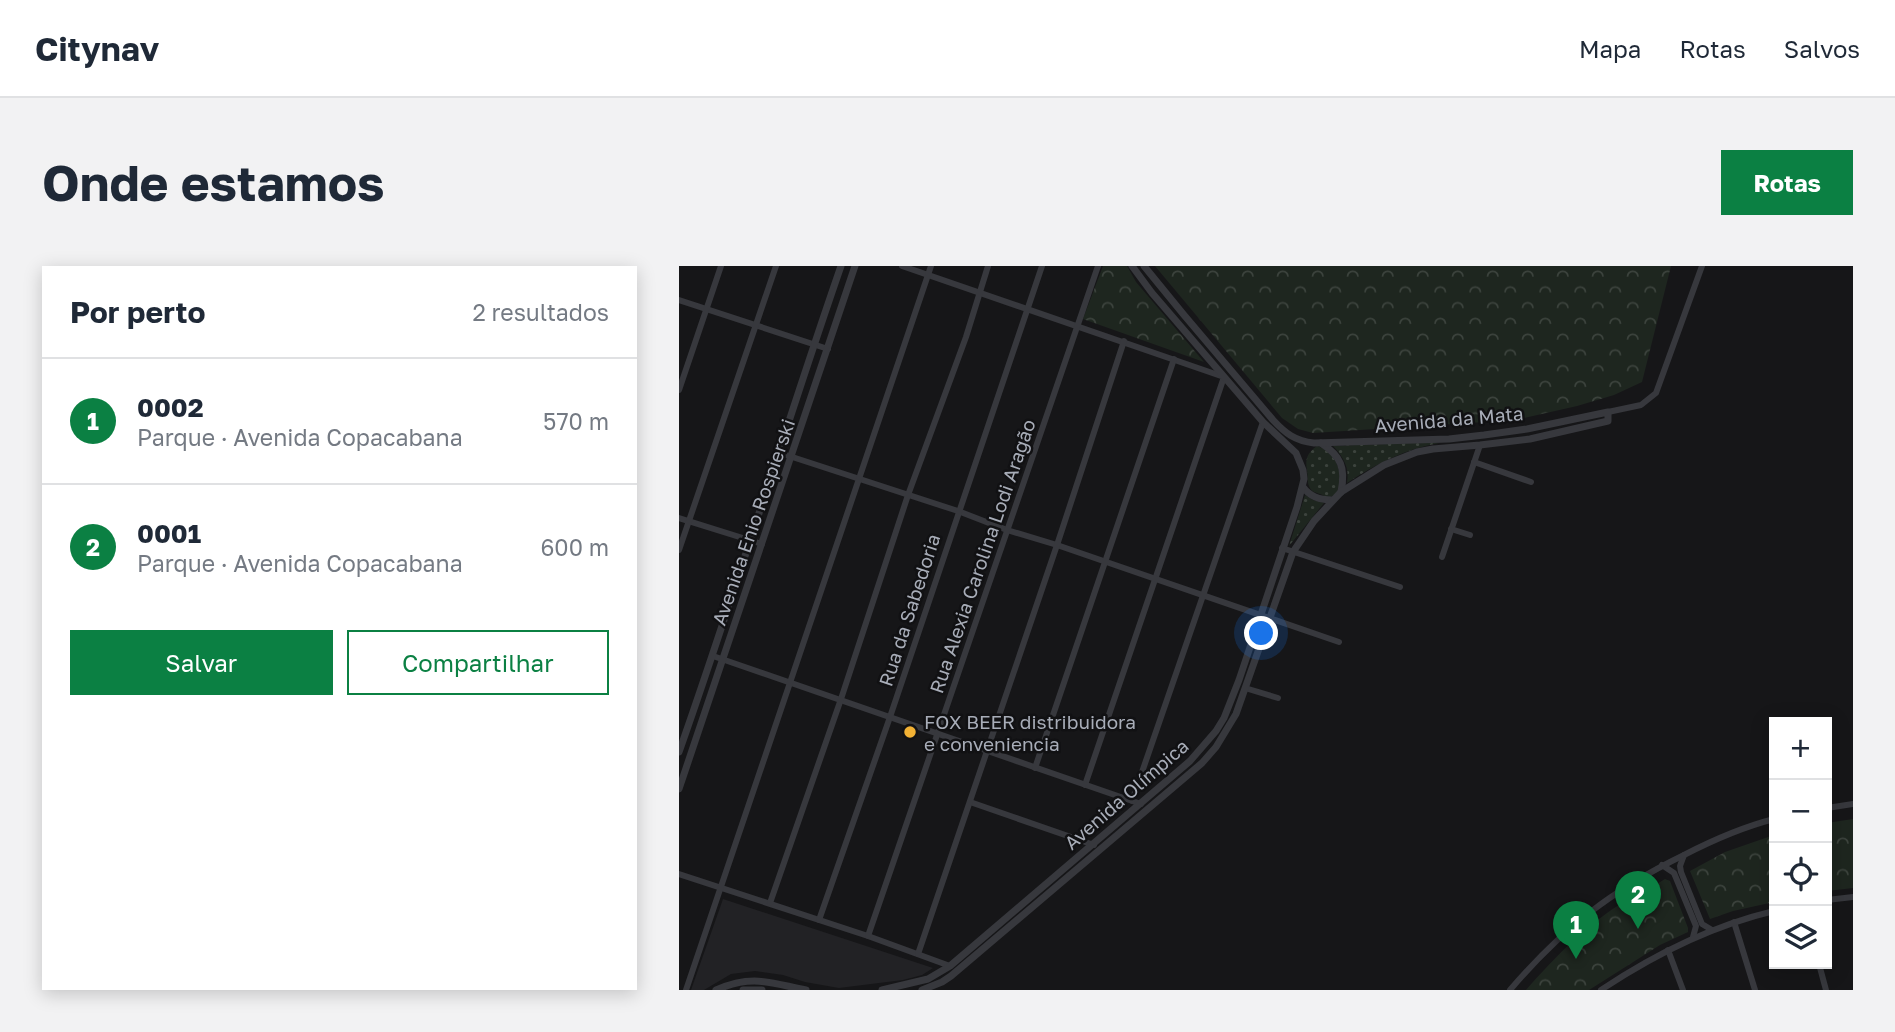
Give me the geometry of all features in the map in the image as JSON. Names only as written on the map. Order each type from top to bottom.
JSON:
[{"type":"street","points":[[679,390],[721,266]]},
{"type":"street","points":[[679,550],[776,266]]},
{"type":"street","name":"Avenida Enio Rospierski","points":[[679,752],[682,736],[751,541],[841,266]]},
{"type":"street","name":"Avenida Enio Rospierski","points":[[679,789],[855,266]]},
{"type":"street","points":[[902,266],[1124,341],[1224,379]]},
{"type":"street","points":[[686,990],[930,266]]},
{"type":"street","points":[[770,903],[908,495],[966,337],[988,266]]},
{"type":"street","name":"Rua da Sabedoria","points":[[819,920],[1042,266]]},
{"type":"street","name":"Rua Alexia Carolina Lodi Aragão","points":[[868,936],[1098,266]]},
{"type":"street","points":[[1132,266],[1224,379],[1263,422],[1293,450],[1303,454]]},
{"type":"street","name":"Avenida da Mata","points":[[1144,266],[1215,353],[1280,428],[1293,438],[1317,442],[1449,439],[1527,429],[1608,412],[1608,421],[1531,439],[1417,452],[1384,465],[1332,500],[1300,540]]},
{"type":"street","points":[[1608,412],[1641,405],[1655,393],[1702,266]]},
{"type":"street","points":[[679,300],[828,349]]},
{"type":"street","points":[[918,954],[1124,341]]},
{"type":"street","points":[[1035,768],[1174,359]]},
{"type":"street","points":[[1085,785],[1224,379]]},
{"type":"street","points":[[1136,803],[1202,596],[1263,422]]},
{"type":"street","points":[[1332,500],[1311,495],[1303,487],[1303,454],[1317,442],[1334,452],[1341,462],[1344,474],[1341,492]]},
{"type":"street","points":[[1442,557],[1480,445]]},
{"type":"street","points":[[780,453],[1339,642]]},
{"type":"street","points":[[1474,462],[1531,482]]},
{"type":"street","name":"Avenida Olímpica","points":[[922,990],[951,976],[1202,763],[1216,747],[1232,721],[1245,688],[1282,548],[1303,487]]},
{"type":"street","points":[[679,517],[762,544]]},
{"type":"street","points":[[1451,529],[1470,536]]},
{"type":"street","name":"Avenida Olímpica","points":[[882,990],[927,979],[950,966],[1136,803],[1190,761],[1224,718],[1264,616],[1300,540]]},
{"type":"street","points":[[1282,548],[1399,587]]},
{"type":"street","points":[[712,656],[1150,807]]},
{"type":"street","points":[[1245,688],[1278,698]]},
{"type":"street","points":[[970,802],[1101,849]]},
{"type":"street","points":[[1832,807],[1853,804]]},
{"type":"street","points":[[1510,990],[1543,953],[1598,905],[1662,865],[1716,839],[1769,821]]},
{"type":"street","points":[[1685,854],[1681,860],[1681,872],[1702,923],[1712,930]]},
{"type":"street","points":[[1662,865],[1674,873],[1696,926],[1693,937]]},
{"type":"street","points":[[679,874],[950,966]]},
{"type":"street","points":[[1832,899],[1853,897]]},
{"type":"street","points":[[1601,990],[1693,937],[1769,912]]},
{"type":"street","points":[[1734,922],[1755,990]]},
{"type":"street","points":[[1668,950],[1683,990]]},
{"type":"street","points":[[1820,969],[1826,990]]},
{"type":"street","points":[[716,990],[751,980],[806,990]]},
{"type":"street","points":[[743,990],[762,990]]},
{"type":"shaded area","points":[[723,899],[933,968],[922,975],[903,980],[839,988],[755,971],[731,974],[704,990],[691,990]]},
{"type":"green space","points":[[1103,266],[1127,266],[1136,282],[1204,362],[1083,319]]},
{"type":"green space","points":[[1155,266],[1671,266],[1642,382],[1614,395],[1515,420],[1313,433],[1298,429],[1282,418]]},
{"type":"green space","points":[[1439,443],[1391,458],[1347,483],[1345,463],[1333,446]]},
{"type":"green space","points":[[1317,446],[1331,455],[1338,469],[1339,487],[1337,492],[1328,497],[1313,491],[1308,484],[1307,459]]},
{"type":"green space","points":[[1305,495],[1324,503],[1289,546]]},
{"type":"green space","points":[[1853,819],[1853,888],[1832,890],[1832,822]]},
{"type":"green space","points":[[1769,837],[1769,903],[1710,919],[1690,871],[1725,852]]},
{"type":"green space","points":[[1665,879],[1670,881],[1688,932],[1660,945],[1589,990],[1526,990],[1560,953],[1599,919]]},
{"type":"place","name":"FOX BEER distribuidora e conveniencia","points":[[910,732]]},
{"type":"place","name":"0001","points":[[1638,929]]},
{"type":"place","name":"0002","points":[[1576,959]]}]
